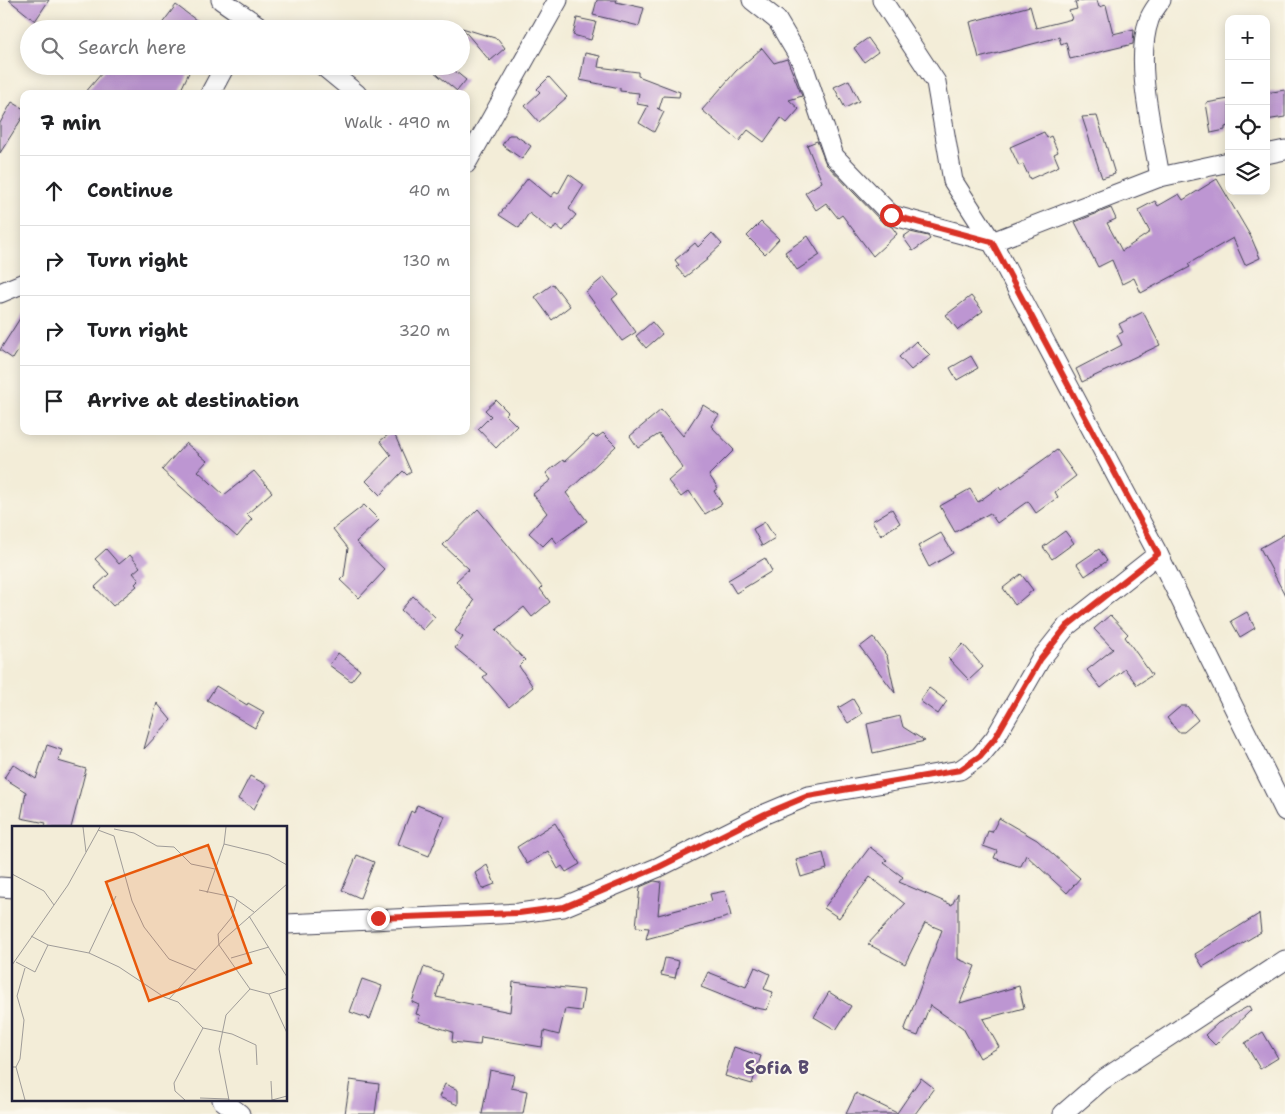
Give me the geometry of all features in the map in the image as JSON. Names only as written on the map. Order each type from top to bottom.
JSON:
[{"type":"street","points":[[221,0],[245,20]]},
{"type":"street","points":[[470,157],[558,0]]},
{"type":"street","points":[[752,0],[777,20],[802,62],[834,156],[891,215],[992,242],[1160,177],[1225,163]]},
{"type":"street","points":[[882,0],[936,82],[953,181],[992,242],[1158,554],[1285,811]]},
{"type":"street","points":[[1160,177],[1146,94],[1143,49],[1149,19],[1161,0]]},
{"type":"street","points":[[212,90],[220,75]]},
{"type":"street","points":[[333,75],[352,90]]},
{"type":"street","points":[[1270,153],[1285,150]]},
{"type":"street","points":[[0,293],[20,285]]},
{"type":"street","points":[[288,924],[519,913],[564,907],[659,867],[765,814],[808,796],[960,770],[980,756],[995,738],[1040,660],[1067,626],[1158,554]]},
{"type":"street","points":[[1062,1114],[1102,1081],[1285,960]]},
{"type":"street","points":[[225,1102],[240,1114]]},
{"type":"building","points":[[9,0],[49,0],[36,20]]},
{"type":"building","points":[[597,0],[617,0],[616,2],[644,8],[639,26],[593,15]]},
{"type":"building","points":[[1097,0],[1099,7],[1106,5],[1113,34],[1134,29],[1133,44],[1070,59],[1066,42],[1061,44],[1059,37],[979,58],[970,22],[1030,6],[1036,28],[1072,19],[1069,11],[1077,9],[1075,2]]},
{"type":"building","points":[[176,5],[196,20],[165,20]]},
{"type":"building","points":[[577,18],[596,22],[591,40],[573,35]]},
{"type":"building","points":[[470,30],[498,39],[505,48],[490,61],[470,37]]},
{"type":"building","points":[[868,38],[878,52],[864,62],[854,48]]},
{"type":"building","points":[[762,48],[774,63],[787,59],[802,96],[789,100],[799,109],[787,123],[781,118],[764,142],[748,130],[739,141],[702,110],[736,71]]},
{"type":"building","points":[[585,53],[600,56],[598,67],[638,72],[638,76],[680,92],[679,97],[663,96],[659,109],[657,108],[664,112],[654,132],[639,123],[648,106],[637,104],[639,93],[620,91],[620,88],[580,80]]},
{"type":"building","points":[[100,75],[188,75],[181,90],[87,90]]},
{"type":"building","points":[[438,75],[460,75],[466,80],[456,90]]},
{"type":"building","points":[[549,77],[567,97],[539,122],[525,106],[540,92],[537,89]]},
{"type":"building","points":[[849,80],[859,101],[845,108],[834,87]]},
{"type":"building","points":[[1285,90],[1285,117],[1270,119],[1270,92]]},
{"type":"building","points":[[1225,100],[1225,130],[1211,133],[1206,103]]},
{"type":"building","points":[[12,102],[20,107],[20,121],[0,153],[0,123]]},
{"type":"building","points":[[1097,116],[1115,174],[1102,178],[1082,117]]},
{"type":"building","points":[[1044,132],[1047,138],[1051,136],[1058,152],[1054,154],[1059,166],[1030,179],[1023,164],[1019,166],[1010,147]]},
{"type":"building","points":[[509,135],[515,135],[531,146],[522,159],[502,145]]},
{"type":"building","points":[[817,141],[826,164],[883,223],[892,227],[897,234],[873,256],[842,215],[838,218],[826,203],[816,210],[805,193],[822,182],[807,145]]},
{"type":"building","points":[[569,174],[584,185],[569,209],[576,215],[563,231],[556,225],[552,231],[529,213],[519,228],[499,215],[528,178],[551,197],[555,192],[558,194]]},
{"type":"building","points":[[1217,179],[1251,237],[1260,258],[1245,265],[1233,238],[1188,264],[1190,267],[1141,293],[1134,278],[1122,284],[1112,260],[1098,267],[1075,222],[1111,208],[1116,219],[1107,223],[1122,251],[1150,232],[1138,210],[1155,201],[1158,206],[1179,194],[1183,200]]},
{"type":"building","points":[[761,222],[779,239],[765,254],[747,236]]},
{"type":"building","points":[[910,232],[928,236],[930,239],[913,251],[903,237]]},
{"type":"building","points":[[712,233],[722,244],[708,259],[685,277],[676,267],[679,265],[675,260],[695,243],[698,247]]},
{"type":"building","points":[[808,236],[820,255],[797,270],[785,252]]},
{"type":"building","points":[[604,277],[618,294],[612,299],[636,332],[622,341],[586,292]]},
{"type":"building","points":[[553,284],[570,306],[552,320],[535,297]]},
{"type":"building","points":[[971,296],[983,311],[958,330],[946,315]]},
{"type":"building","points":[[1143,312],[1160,345],[1082,382],[1076,369],[1122,345],[1117,335],[1123,332],[1119,324]]},
{"type":"building","points":[[20,318],[20,348],[13,359],[0,350]]},
{"type":"building","points":[[652,322],[662,334],[646,348],[636,336]]},
{"type":"building","points":[[916,341],[930,355],[911,370],[899,357]]},
{"type":"building","points":[[971,356],[978,368],[957,380],[950,368]]},
{"type":"building","points":[[496,400],[508,412],[505,414],[517,426],[496,448],[478,429],[491,416],[485,410]]},
{"type":"building","points":[[703,405],[719,415],[711,426],[734,450],[709,475],[718,488],[714,491],[722,504],[705,514],[689,491],[681,497],[668,481],[683,468],[659,434],[638,448],[630,436],[661,410],[683,436]]},
{"type":"building","points":[[603,433],[616,446],[566,493],[587,521],[557,543],[552,537],[543,546],[529,533],[547,513],[533,494],[551,480],[546,473],[563,460],[564,462],[593,435],[596,438]]},
{"type":"building","points":[[388,435],[395,435],[411,472],[407,475],[403,471],[380,495],[366,481],[391,455],[380,441]]},
{"type":"building","points":[[186,443],[207,461],[198,471],[224,495],[254,471],[272,492],[247,514],[252,519],[237,537],[162,470]]},
{"type":"building","points":[[1057,450],[1076,476],[1055,492],[1058,497],[1036,513],[1028,501],[997,523],[990,513],[955,532],[940,506],[970,489],[978,502],[999,487],[1001,490]]},
{"type":"building","points":[[364,505],[379,520],[356,542],[385,570],[359,598],[340,580],[344,576],[348,548],[333,529]]},
{"type":"building","points":[[478,509],[542,587],[540,589],[550,602],[532,617],[524,607],[496,630],[525,660],[519,666],[533,687],[509,707],[483,677],[487,674],[455,648],[463,637],[455,631],[474,601],[456,581],[469,569],[443,545]]},
{"type":"building","points":[[892,509],[900,523],[881,535],[872,521]]},
{"type":"building","points":[[765,522],[775,538],[762,546],[753,529]]},
{"type":"building","points":[[1065,531],[1074,543],[1052,559],[1043,547]]},
{"type":"building","points":[[941,533],[953,553],[929,567],[918,546]]},
{"type":"building","points":[[1285,534],[1285,595],[1260,548]]},
{"type":"building","points":[[106,549],[119,564],[130,555],[140,567],[133,573],[139,580],[135,584],[137,586],[113,606],[95,587],[109,574],[95,559]]},
{"type":"building","points":[[1099,549],[1107,561],[1085,576],[1077,564]]},
{"type":"building","points":[[765,558],[772,571],[736,593],[728,580]]},
{"type":"building","points":[[1021,574],[1033,590],[1015,605],[1003,588]]},
{"type":"building","points":[[413,596],[435,617],[423,630],[401,610]]},
{"type":"building","points":[[1247,612],[1255,628],[1240,637],[1231,621]]},
{"type":"building","points":[[1110,615],[1128,634],[1125,637],[1152,675],[1137,685],[1125,669],[1101,688],[1087,670],[1113,649],[1094,629]]},
{"type":"building","points":[[873,637],[887,656],[895,693],[860,647]]},
{"type":"building","points":[[963,644],[983,667],[969,680],[948,658]]},
{"type":"building","points":[[338,653],[360,670],[351,681],[329,665]]},
{"type":"building","points":[[216,686],[247,705],[248,703],[264,712],[255,728],[207,700]]},
{"type":"building","points":[[929,688],[947,701],[938,714],[920,701]]},
{"type":"building","points":[[853,699],[862,714],[848,723],[838,708]]},
{"type":"building","points":[[157,703],[171,720],[144,749]]},
{"type":"building","points":[[1181,706],[1187,706],[1198,720],[1184,732],[1178,732],[1167,718]]},
{"type":"building","points":[[900,716],[903,727],[925,741],[873,753],[867,724]]},
{"type":"building","points":[[47,745],[62,750],[58,761],[86,769],[72,826],[45,826],[46,823],[21,818],[26,792],[4,778],[13,764],[36,779]]},
{"type":"building","points":[[250,776],[267,785],[254,809],[238,799]]},
{"type":"building","points":[[417,805],[445,816],[429,856],[398,844],[411,811],[414,813]]},
{"type":"building","points":[[999,818],[1037,840],[1080,878],[1067,893],[1026,855],[1021,866],[1018,866],[994,858],[997,851],[983,846],[988,831],[992,832]]},
{"type":"building","points":[[555,823],[580,864],[566,872],[562,866],[558,869],[548,851],[527,864],[517,847]]},
{"type":"building","points":[[870,847],[887,860],[884,863],[903,877],[899,882],[952,905],[958,893],[958,959],[975,966],[960,1003],[1019,986],[1024,1008],[983,1019],[999,1047],[980,1058],[963,1028],[930,1005],[918,1036],[904,1031],[942,930],[925,923],[905,964],[868,944],[905,904],[870,877],[839,918],[824,908]]},
{"type":"building","points":[[823,853],[827,869],[801,877],[796,860]]},
{"type":"building","points":[[357,855],[374,862],[360,898],[342,890]]},
{"type":"building","points":[[487,865],[495,884],[482,889],[475,873]]},
{"type":"building","points":[[654,881],[661,882],[658,915],[712,901],[710,894],[725,891],[731,916],[646,939],[649,928],[636,927],[640,887]]},
{"type":"building","points":[[1259,914],[1261,932],[1203,967],[1195,954]]},
{"type":"building","points":[[665,958],[679,961],[675,978],[661,975]]},
{"type":"building","points":[[424,967],[443,974],[436,997],[510,1012],[513,982],[584,990],[581,1011],[565,1009],[559,1035],[544,1031],[542,1047],[481,1037],[480,1045],[452,1042],[453,1032],[418,1021],[420,1015],[416,1014],[419,1005],[412,1002]]},
{"type":"building","points":[[755,967],[770,974],[764,989],[773,992],[767,1010],[751,1007],[701,987],[708,972],[746,987]]},
{"type":"building","points":[[362,979],[382,986],[370,1019],[350,1012]]},
{"type":"building","points":[[829,992],[851,1006],[836,1030],[814,1017]]},
{"type":"building","points":[[1249,1006],[1251,1010],[1215,1045],[1205,1035],[1218,1023]]},
{"type":"building","points":[[1263,1032],[1278,1058],[1260,1069],[1245,1043]]},
{"type":"building","points":[[734,1047],[761,1056],[752,1084],[725,1076]]},
{"type":"building","points":[[490,1070],[514,1075],[511,1088],[527,1091],[523,1114],[482,1114]]},
{"type":"building","points":[[921,1078],[934,1088],[915,1114],[846,1114],[856,1093],[897,1113]]},
{"type":"building","points":[[350,1080],[379,1084],[375,1114],[345,1114]]},
{"type":"building","points":[[445,1084],[458,1090],[458,1105],[439,1097]]},
{"type":"district","name":"Sofia B","points":[[777,1068]]},
{"type":"route","points":[[378,918],[519,913],[564,907],[659,867],[765,814],[808,796],[923,778],[960,770],[980,756],[995,738],[1040,660],[1067,626],[1158,554],[992,242],[891,215]]}]
